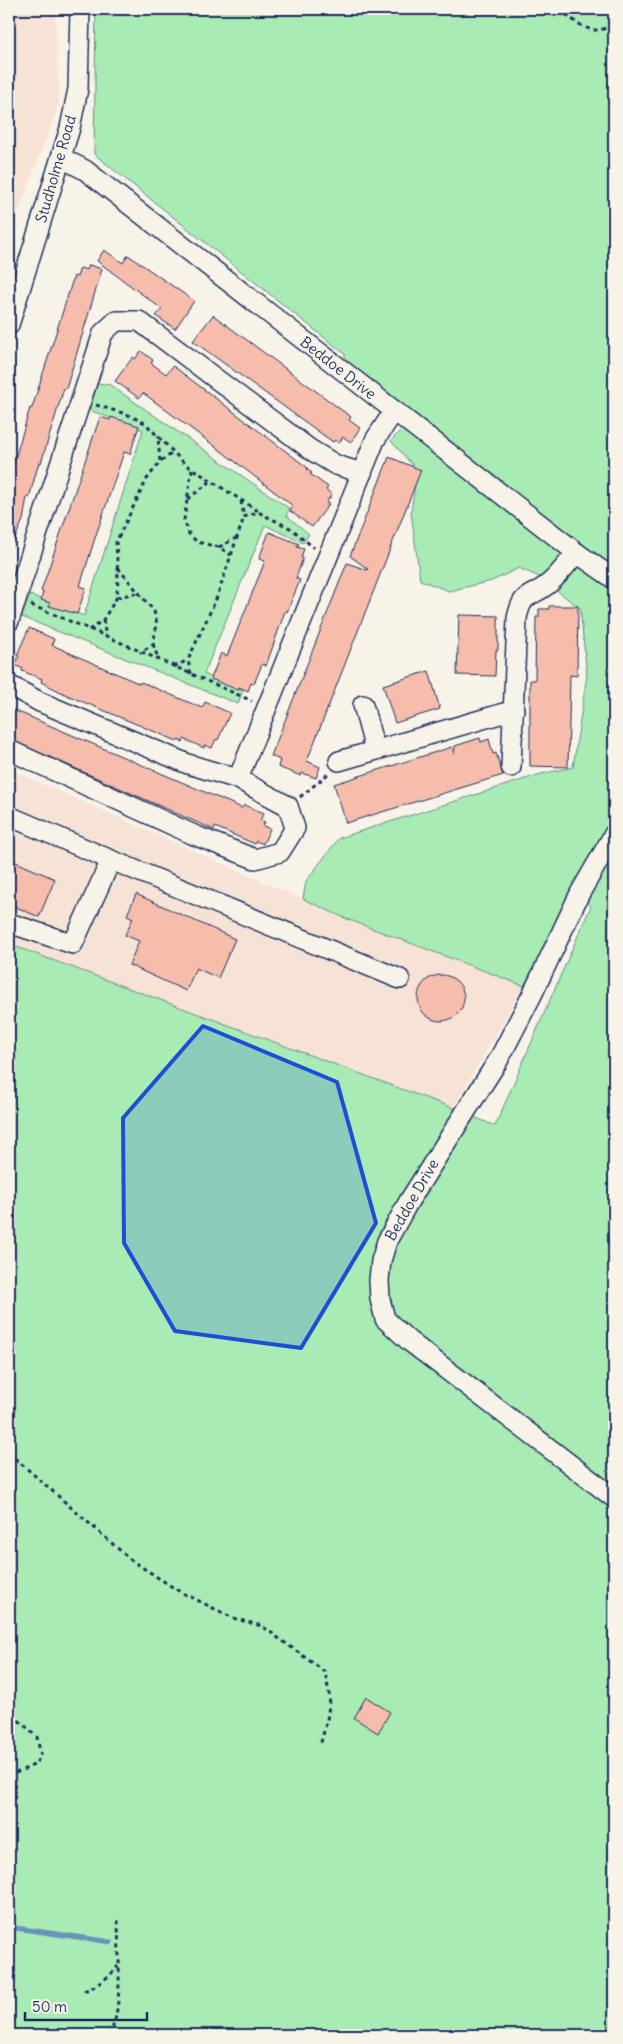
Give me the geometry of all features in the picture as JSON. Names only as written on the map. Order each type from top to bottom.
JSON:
[{"type":"street","name":"Studholme Road","points":[[9,325],[62,158],[78,89],[80,9]]},
{"type":"street","name":"Beddoe Drive","points":[[62,158],[85,170],[576,553],[614,579]]},
{"type":"street","points":[[9,621],[103,333],[116,321],[139,321],[311,450],[336,465],[362,473]]},
{"type":"street","points":[[238,779],[374,440],[394,412]]},
{"type":"street","points":[[512,767],[517,618],[520,606],[529,594],[546,585],[576,553]]},
{"type":"street","points":[[9,685],[40,702],[188,764],[238,779],[288,806],[295,828],[280,852],[255,859],[194,835],[9,750]]},
{"type":"street","points":[[362,705],[375,750]]},
{"type":"street","points":[[339,761],[514,710]]},
{"type":"street","points":[[9,816],[400,979]]},
{"type":"street","name":"Beddoe Drive","points":[[614,834],[580,893],[532,995],[499,1059],[409,1201],[387,1241],[381,1261],[379,1280],[380,1299],[385,1318],[409,1341],[614,1498]]},
{"type":"street","points":[[9,923],[73,944],[111,860]]},
{"type":"path","points":[[560,9],[582,27],[595,30],[614,22]]},
{"type":"path","points":[[81,400],[126,414],[145,423],[192,469],[258,512],[292,529],[327,559]]},
{"type":"path","points":[[158,436],[160,462]]},
{"type":"path","points":[[90,630],[103,620],[117,597],[118,567],[116,542],[147,480],[160,462],[174,452]]},
{"type":"path","points":[[192,469],[184,520],[189,534],[197,542],[219,547],[231,555]]},
{"type":"path","points":[[188,499],[211,481]]},
{"type":"path","points":[[191,675],[188,660],[217,598],[244,517],[241,500]]},
{"type":"path","points":[[244,517],[258,512]]},
{"type":"path","points":[[219,547],[237,537]]},
{"type":"path","points":[[118,567],[137,593],[154,610],[157,624],[153,644],[159,661]]},
{"type":"path","points":[[117,597],[137,593]]},
{"type":"path","points":[[16,600],[51,612],[140,653],[266,707]]},
{"type":"path","points":[[103,620],[106,636]]},
{"type":"path","points":[[140,653],[153,644]]},
{"type":"path","points":[[174,667],[188,660]]},
{"type":"path","points":[[288,806],[337,767],[339,761]]},
{"type":"path","points":[[9,1453],[131,1560],[177,1590],[233,1618],[262,1626],[325,1672],[330,1698],[327,1720],[320,1746]]},
{"type":"path","points":[[9,1708],[37,1737],[41,1747],[41,1756],[34,1765],[9,1776]]},
{"type":"path","points":[[109,2035],[114,2027],[118,2011],[118,1918]]},
{"type":"path","points":[[84,1991],[97,1986],[109,1977],[118,1966]]},
{"type":"highlighted area","points":[[203,1026],[337,1082],[376,1223],[301,1348],[175,1331],[124,1243],[123,1118]]},
{"type":"shaded area","points":[[9,9],[55,9],[59,104],[9,238]]},
{"type":"shaded area","points":[[9,769],[347,919],[524,986],[453,1108],[9,944]]},
{"type":"green space","points":[[96,9],[614,9],[614,2035],[9,2035],[9,944],[453,1108],[495,1126],[591,906],[574,891],[524,986],[347,919],[303,899],[306,881],[339,838],[541,774],[573,767],[587,675],[580,608],[537,576],[519,568],[492,581],[449,591],[420,580],[411,512],[417,470],[391,441],[412,417],[345,362],[345,354],[94,154]]},
{"type":"green space","points":[[98,383],[110,385],[290,509],[286,515],[309,534],[303,543],[265,525],[204,674],[243,690],[238,704],[22,617],[30,595],[84,616],[143,430],[89,410]]},
{"type":"building","points":[[104,250],[123,263],[128,255],[194,301],[175,329],[156,316],[162,309],[97,261]]},
{"type":"building","points":[[89,265],[102,269],[66,389],[64,388],[29,498],[27,497],[23,520],[9,552],[9,479],[30,408],[32,408],[74,276],[77,277],[80,268],[87,270]]},
{"type":"building","points":[[213,315],[351,417],[349,420],[360,428],[351,442],[343,437],[339,443],[335,440],[333,442],[193,341]]},
{"type":"building","points":[[141,351],[153,360],[151,363],[166,374],[173,366],[308,468],[312,473],[310,474],[328,487],[326,490],[332,494],[326,503],[329,504],[312,527],[290,511],[293,506],[220,450],[143,393],[139,398],[115,381],[133,357],[135,359]]},
{"type":"building","points":[[100,417],[110,420],[111,417],[139,426],[130,454],[124,452],[95,538],[80,586],[86,588],[77,614],[49,606],[50,603],[41,600],[43,592],[41,591]]},
{"type":"building","points":[[389,457],[421,470],[307,761],[320,767],[316,778],[302,773],[301,776],[278,767],[280,760],[271,756],[347,563],[368,569],[350,556]]},
{"type":"building","points":[[269,532],[299,544],[297,547],[304,549],[296,578],[300,580],[287,612],[285,611],[266,666],[262,664],[254,684],[251,683],[248,691],[239,687],[238,690],[211,679],[221,653],[227,656],[265,561],[259,559]]},
{"type":"building","points":[[549,606],[578,606],[577,676],[570,675],[568,767],[530,766],[530,680],[535,680],[536,617],[539,617],[539,609],[549,609]]},
{"type":"building","points":[[459,615],[498,616],[498,650],[496,650],[495,676],[457,675]]},
{"type":"building","points":[[29,628],[54,639],[52,645],[140,684],[141,682],[202,708],[205,702],[230,713],[218,740],[216,739],[212,748],[204,745],[204,748],[184,739],[183,742],[177,741],[69,696],[41,682],[42,679],[22,671],[23,669],[15,665],[19,656],[17,655]]},
{"type":"building","points":[[429,671],[440,709],[395,723],[383,685]]},
{"type":"building","points":[[9,708],[242,808],[244,805],[264,813],[260,820],[265,822],[263,826],[270,829],[263,844],[256,841],[255,844],[215,827],[214,830],[9,739]]},
{"type":"building","points":[[480,738],[481,742],[489,739],[493,754],[496,753],[503,775],[346,823],[334,784],[452,747],[454,754],[455,746]]},
{"type":"building","points":[[9,859],[55,879],[39,917],[9,904]]},
{"type":"building","points":[[136,894],[235,939],[218,978],[196,968],[186,991],[129,965],[139,941],[125,935],[133,918],[127,915]]},
{"type":"building","points":[[436,975],[446,975],[460,985],[464,998],[460,1011],[454,1017],[446,1021],[436,1021],[422,1011],[418,1003],[418,993],[428,979]]},
{"type":"building","points":[[366,1697],[390,1712],[378,1733],[354,1718]]},
{"type":"waterway","points":[[9,1927],[111,1942]]}]
